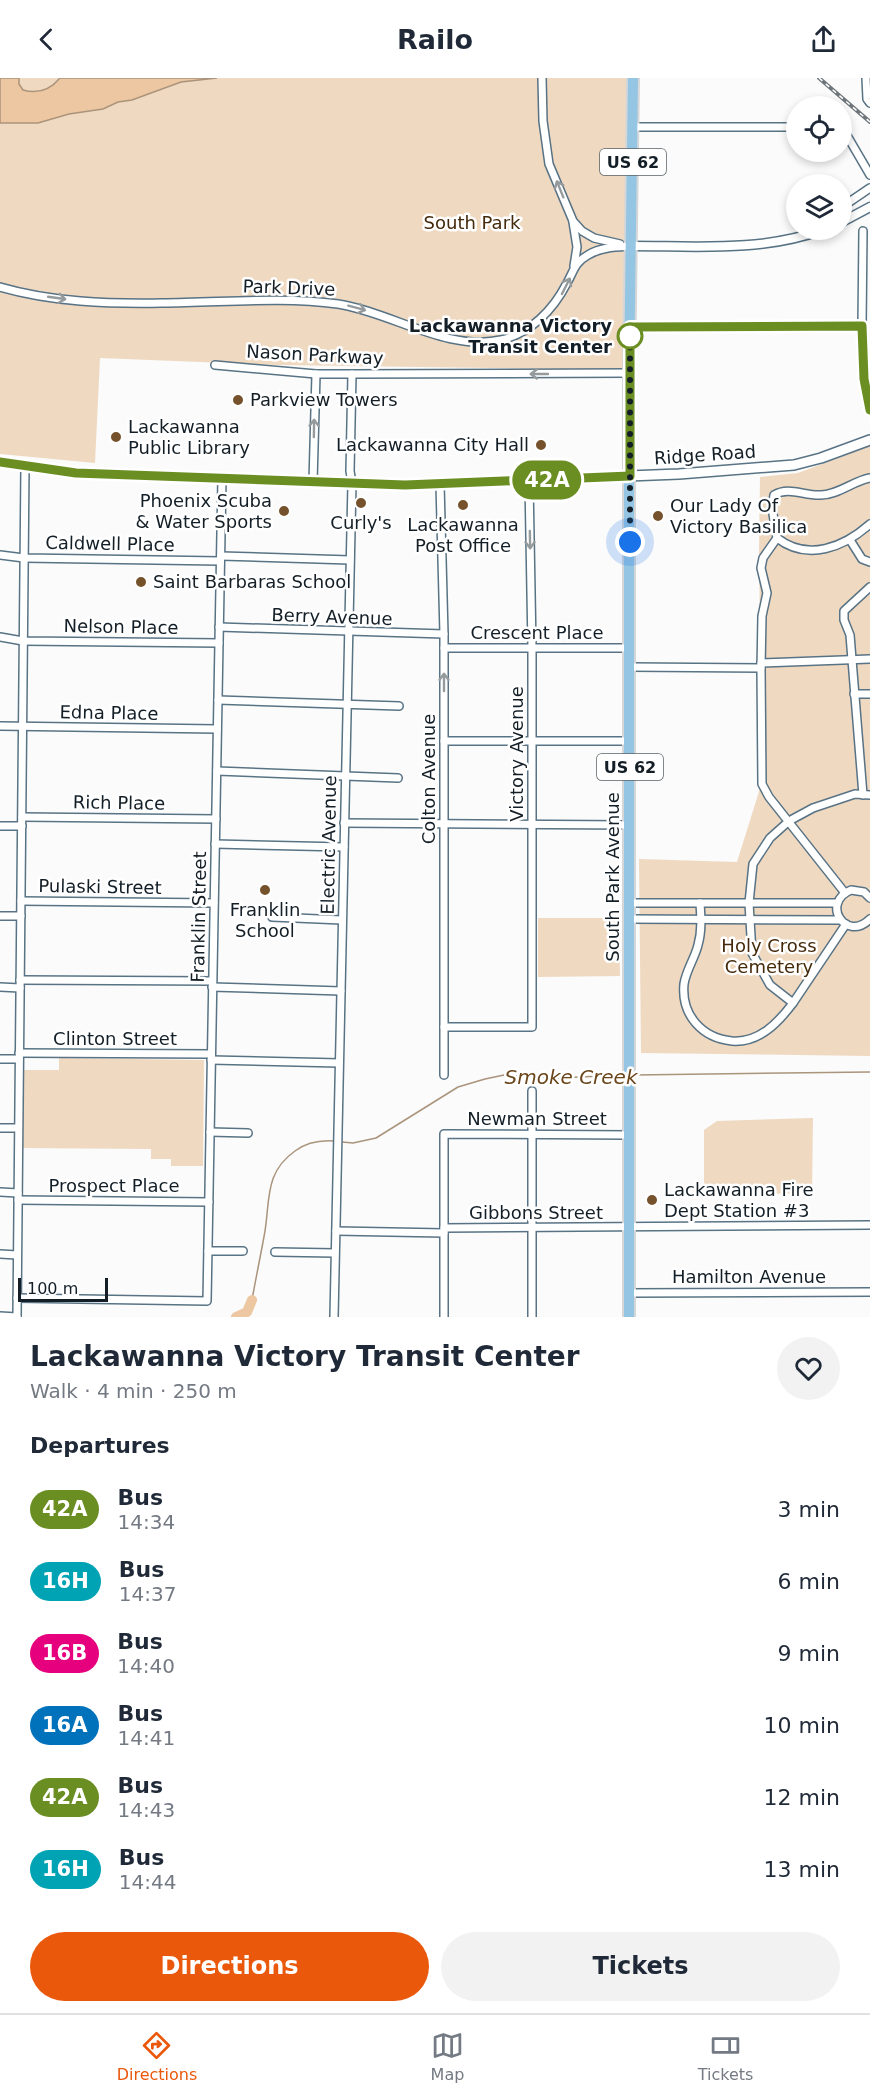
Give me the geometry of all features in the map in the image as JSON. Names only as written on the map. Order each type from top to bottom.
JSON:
[{"type":"main road","name":"South Park Avenue","points":[[629,1317],[629,374],[633,78]]},
{"type":"main road","name":"Ridge Road","points":[[0,462],[76,473],[313,482],[440,484],[630,476],[794,465],[870,440]]},
{"type":"street","name":"Park Drive","points":[[0,287],[69,300],[111,303],[271,300],[330,303],[352,306],[432,333],[458,339],[484,342],[510,338],[537,323],[559,299],[574,266],[577,247],[573,221],[549,164],[543,121],[542,78]]},
{"type":"street","points":[[866,78],[867,99],[870,103]]},
{"type":"street","points":[[633,128],[786,128]]},
{"type":"street","points":[[852,145],[870,175]]},
{"type":"street","points":[[852,200],[870,188]]},
{"type":"street","points":[[852,217],[870,207]]},
{"type":"street","points":[[573,221],[582,231],[594,238],[632,246]]},
{"type":"street","points":[[863,231],[864,379],[870,410]]},
{"type":"street","points":[[574,266],[586,256],[606,248],[743,246],[767,244],[786,238]]},
{"type":"street","points":[[630,327],[862,326]]},
{"type":"street","name":"Nason Parkway","points":[[215,364],[316,374],[629,374]]},
{"type":"street","points":[[313,482],[316,374]]},
{"type":"street","name":"Electric Avenue","points":[[333,1317],[352,483],[350,471],[352,374]]},
{"type":"street","points":[[0,1316],[17,1317],[25,466]]},
{"type":"street","name":"Franklin Street","points":[[17,1298],[207,1301],[222,478]]},
{"type":"street","points":[[870,478],[820,495],[780,491],[774,495],[771,508],[777,538],[784,544],[810,550],[819,551],[850,540],[870,524]]},
{"type":"street","name":"Victory Avenue","points":[[444,1027],[532,1027],[532,648],[529,481]]},
{"type":"street","name":"Colton Avenue","points":[[440,484],[444,634],[444,1075]]},
{"type":"street","points":[[777,538],[763,558],[761,568],[767,593],[762,616],[760,666],[762,784],[769,797],[845,892]]},
{"type":"street","points":[[850,540],[862,559],[870,562]]},
{"type":"street","name":"Caldwell Place","points":[[0,555],[24,558],[350,560]]},
{"type":"street","points":[[792,1003],[770,985],[752,953],[749,903],[753,864],[770,838],[789,821],[813,808],[855,794],[867,795],[854,694],[850,635],[844,620],[844,610],[870,587]]},
{"type":"street","name":"Berry Avenue","points":[[219,627],[444,634]]},
{"type":"street","name":"Nelson Place","points":[[0,637],[23,641],[219,643]]},
{"type":"street","name":"Crescent Place","points":[[444,648],[629,648]]},
{"type":"street","points":[[630,667],[760,666],[870,659]]},
{"type":"street","points":[[854,694],[870,694]]},
{"type":"street","points":[[218,700],[399,706]]},
{"type":"street","name":"Edna Place","points":[[0,726],[217,729]]},
{"type":"street","points":[[444,741],[630,741]]},
{"type":"street","points":[[216,771],[398,778]]},
{"type":"street","name":"Rich Place","points":[[22,817],[216,819]]},
{"type":"street","points":[[345,823],[630,825]]},
{"type":"street","points":[[0,826],[22,826]]},
{"type":"street","points":[[215,844],[344,847]]},
{"type":"street","points":[[843,922],[838,915],[837,903],[845,892],[858,890],[870,896]]},
{"type":"street","name":"Pulaski Street","points":[[21,901],[214,903]]},
{"type":"street","points":[[630,903],[837,903]]},
{"type":"street","points":[[700,903],[698,947],[684,982],[684,1000],[690,1017],[699,1029],[731,1041],[755,1037],[779,1020],[843,922]]},
{"type":"street","points":[[0,916],[21,916]]},
{"type":"street","points":[[272,917],[342,920]]},
{"type":"street","points":[[630,919],[843,922],[856,927],[870,921]]},
{"type":"street","points":[[0,987],[20,984],[212,984],[341,991]]},
{"type":"street","name":"Clinton Street","points":[[0,1059],[19,1056],[211,1057],[339,1063]]},
{"type":"street","points":[[532,1091],[532,1317]]},
{"type":"street","points":[[0,1128],[18,1128]]},
{"type":"street","points":[[210,1132],[248,1133]]},
{"type":"street","name":"Newman Street","points":[[444,1231],[444,1134],[629,1134]]},
{"type":"street","name":"Prospect Place","points":[[0,1192],[18,1196],[208,1202]]},
{"type":"street","name":"Gibbons Street","points":[[336,1231],[870,1225]]},
{"type":"street","points":[[444,1231],[444,1317]]},
{"type":"street","points":[[208,1251],[243,1251]]},
{"type":"street","points":[[275,1252],[335,1253]]},
{"type":"street","points":[[0,1254],[17,1255]]},
{"type":"street","name":"Hamilton Avenue","points":[[629,1293],[870,1292]]},
{"type":"green space","name":"South Park","points":[[0,78],[627,78],[624,370],[277,365],[100,358],[95,463],[0,454]]},
{"type":"green space","name":"Holy Cross Cemetery","points":[[870,446],[870,1056],[641,1053],[639,859],[737,862],[762,782],[760,477],[798,473]]},
{"type":"green space","points":[[538,918],[619,918],[620,976],[538,977]]},
{"type":"green space","points":[[59,1058],[204,1060],[203,1166],[171,1166],[171,1159],[151,1159],[151,1149],[20,1148],[21,1070],[59,1070]]},
{"type":"green space","points":[[813,1118],[812,1193],[704,1195],[704,1130],[717,1121]]},
{"type":"shaded area","points":[[0,78],[19,78],[19,84],[23,90],[33,92],[48,88],[60,78],[217,78],[181,82],[103,109],[69,114],[38,123],[0,123]]},
{"type":"waterway","name":"Smoke Creek","points":[[634,1075],[870,1072]]},
{"type":"waterway","name":"Smoke Creek","points":[[342,1142],[353,1143],[376,1138],[458,1087],[485,1079],[504,1075],[559,1078],[623,1075]]},
{"type":"waterway","name":"Smoke Creek","points":[[252,1300],[269,1197],[278,1168],[285,1159],[304,1146],[318,1141],[334,1141]]},
{"type":"waterway","name":"Smoke Creek","points":[[236,1317],[247,1312],[252,1300]]},
{"type":"railway","points":[[819,78],[870,122]]},
{"type":"bus line","name":"42A","points":[[0,462],[76,473],[405,485],[630,476],[630,327],[862,326],[864,379],[870,410]]},
{"type":"place","name":"Lackawanna Victory Transit Center","points":[[630,336]]},
{"type":"place","name":"Parkview Towers","points":[[238,400]]},
{"type":"place","name":"Lackawanna Public Library","points":[[116,437]]},
{"type":"place","name":"Lackawanna City Hall","points":[[541,445]]},
{"type":"place","name":"Curly's","points":[[361,503]]},
{"type":"place","name":"Lackawanna Post Office","points":[[463,505]]},
{"type":"place","name":"Phoenix Scuba & Water Sports","points":[[284,511]]},
{"type":"place","name":"Our Lady Of Victory Basilica","points":[[658,516]]},
{"type":"place","name":"Saint Barbaras School","points":[[141,582]]},
{"type":"place","name":"Franklin School","points":[[265,890]]},
{"type":"place","name":"Lackawanna Fire Dept Station #3","points":[[652,1200]]},
{"type":"route","points":[[630,336],[630,327],[630,542]]}]
